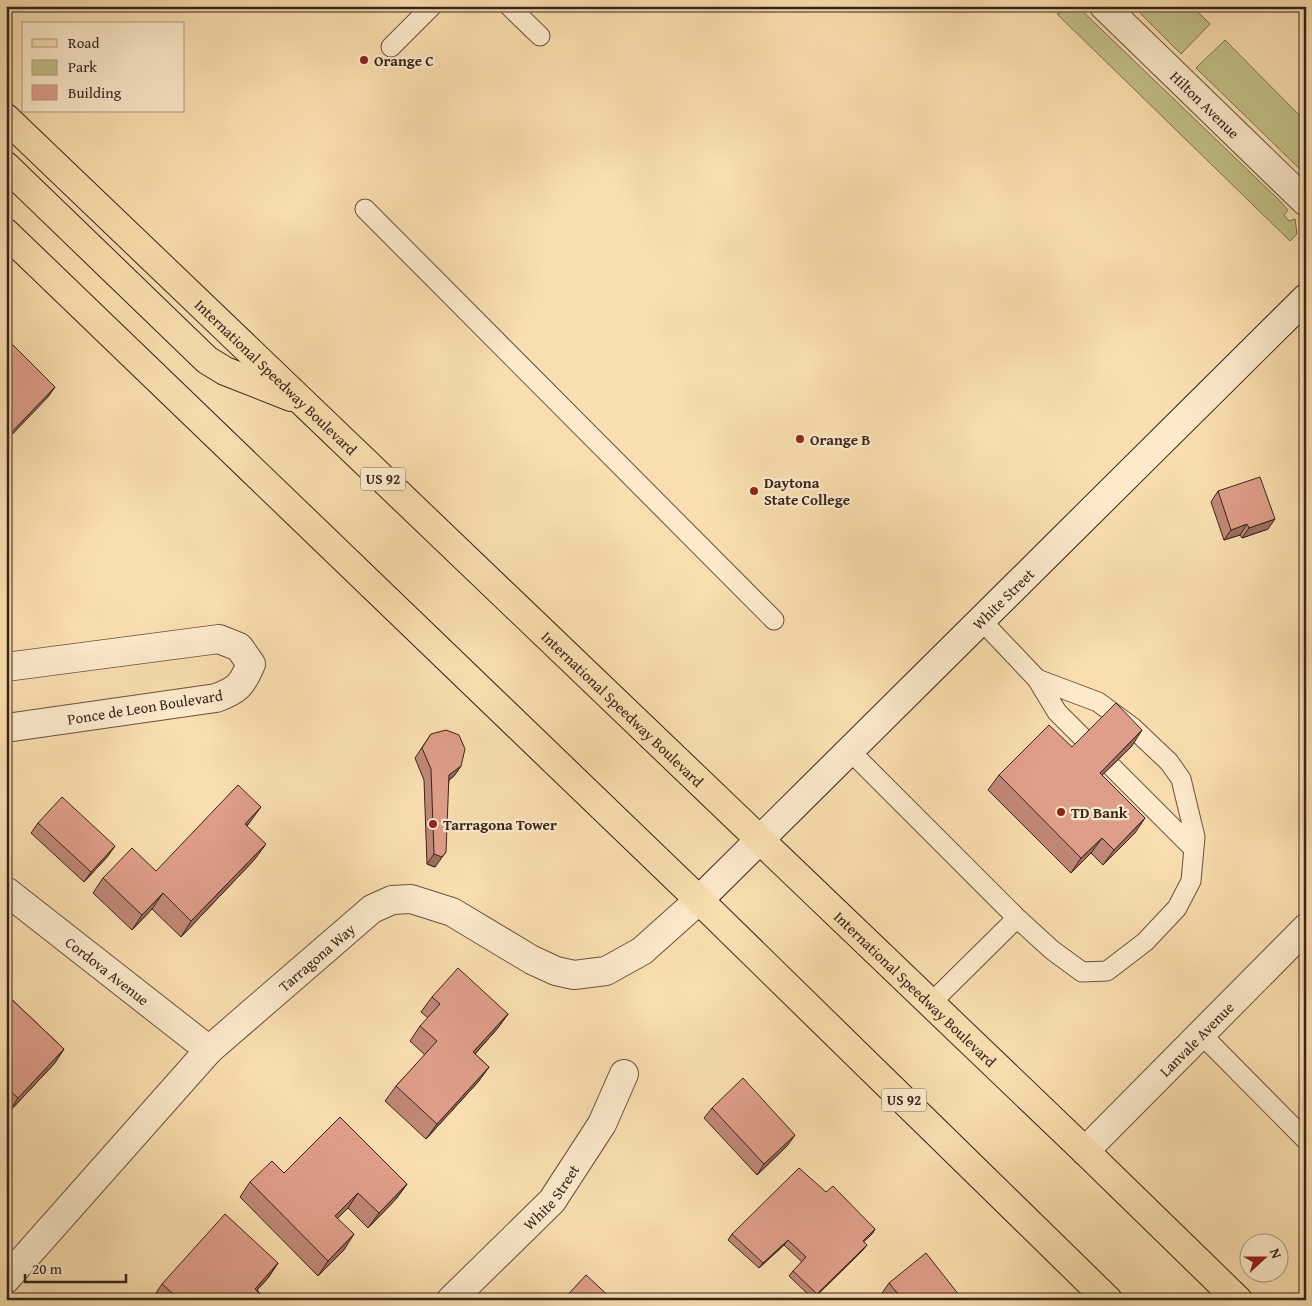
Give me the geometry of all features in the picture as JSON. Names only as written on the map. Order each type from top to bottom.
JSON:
[{"type":"main road","name":"International Speedway Boulevard","points":[[6,118],[1086,1151],[1238,1300]]},
{"type":"main road","points":[[6,166],[207,360],[225,371],[302,401]]},
{"type":"main road","name":"US 92","points":[[6,233],[699,900],[1108,1300]]},
{"type":"street","name":"Hilton Avenue","points":[[1104,6],[1306,202]]},
{"type":"street","name":"White Street","points":[[699,900],[1306,298]]},
{"type":"street","name":"Ponce de Leon Boulevard","points":[[6,667],[219,639],[239,647],[251,664],[242,685],[230,693],[216,698],[6,728]]},
{"type":"street","name":"Cordova Avenue","points":[[6,891],[210,1050]]},
{"type":"street","name":"Tarragona Way","points":[[6,1278],[210,1050],[372,909],[392,900],[411,900],[452,912],[532,960],[556,971],[574,975],[606,971],[642,951],[699,900]]},
{"type":"street","name":"Lanvale Avenue","points":[[1086,1151],[1306,928]]},
{"type":"street","name":"White Street","points":[[451,1300],[552,1201],[602,1124],[624,1074]]},
{"type":"lane","points":[[391,47],[432,6]]},
{"type":"lane","points":[[509,6],[540,36]]},
{"type":"lane","points":[[365,209],[774,620]]},
{"type":"lane","points":[[981,620],[1037,679],[1057,712],[1084,739]]},
{"type":"lane","points":[[850,751],[1017,918],[1052,950],[1082,972],[1107,971],[1145,942],[1177,908],[1190,881],[1194,849],[1195,837],[1189,804],[1181,779],[1169,762],[1132,727],[1098,702],[1037,679]]},
{"type":"lane","points":[[1111,766],[1194,849]]},
{"type":"lane","points":[[931,1003],[1017,918]]},
{"type":"lane","points":[[1201,1034],[1306,1140]]},
{"type":"green space","points":[[1077,6],[1280,201],[1288,210],[1284,215],[1289,221],[1295,219],[1297,234],[1290,241],[1057,14]]},
{"type":"green space","points":[[1133,6],[1192,6],[1210,24],[1181,54]]},
{"type":"green space","points":[[1225,40],[1306,122],[1306,175],[1196,68]]},
{"type":"building","points":[[9,341],[55,387],[6,438],[6,344]]},
{"type":"building","points":[[1260,477],[1275,519],[1249,528],[1247,524],[1231,530],[1218,491]]},
{"type":"building","name":"TD Bank","points":[[1116,703],[1142,730],[1100,773],[1145,818],[1114,850],[1102,838],[1081,858],[999,775],[1049,725],[1072,747]]},
{"type":"building","name":"Tarragona Tower","points":[[446,730],[459,735],[465,749],[461,766],[449,775],[446,852],[442,857],[434,854],[431,769],[422,748],[431,734]]},
{"type":"building","points":[[238,785],[261,807],[245,824],[266,844],[191,921],[163,893],[142,915],[103,878],[132,848],[156,871]]},
{"type":"building","points":[[62,797],[115,846],[91,872],[38,823]]},
{"type":"building","points":[[458,968],[508,1014],[473,1052],[489,1067],[437,1124],[396,1086],[437,1041],[420,1026],[440,1004],[432,997]]},
{"type":"building","points":[[6,994],[64,1049],[18,1098],[6,1087]]},
{"type":"building","points":[[743,1078],[795,1135],[764,1164],[712,1108]]},
{"type":"building","points":[[340,1117],[407,1184],[379,1213],[358,1193],[335,1216],[354,1234],[328,1261],[250,1182],[272,1161],[284,1173]]},
{"type":"building","points":[[799,1168],[826,1192],[833,1186],[875,1229],[863,1241],[867,1245],[817,1294],[793,1271],[806,1257],[788,1240],[763,1263],[732,1234]]},
{"type":"building","points":[[225,1214],[278,1263],[255,1289],[263,1297],[261,1300],[180,1300],[162,1284]]},
{"type":"building","points":[[926,1253],[963,1300],[903,1300],[889,1283]]},
{"type":"building","points":[[586,1275],[613,1300],[563,1300]]},
{"type":"place","name":"Orange C","points":[[364,60]]},
{"type":"place","name":"Orange B","points":[[800,439]]},
{"type":"place","name":"Daytona State College","points":[[754,491]]},
{"type":"place","name":"TD Bank","points":[[1061,812]]},
{"type":"place","name":"Tarragona Tower","points":[[433,824]]}]
